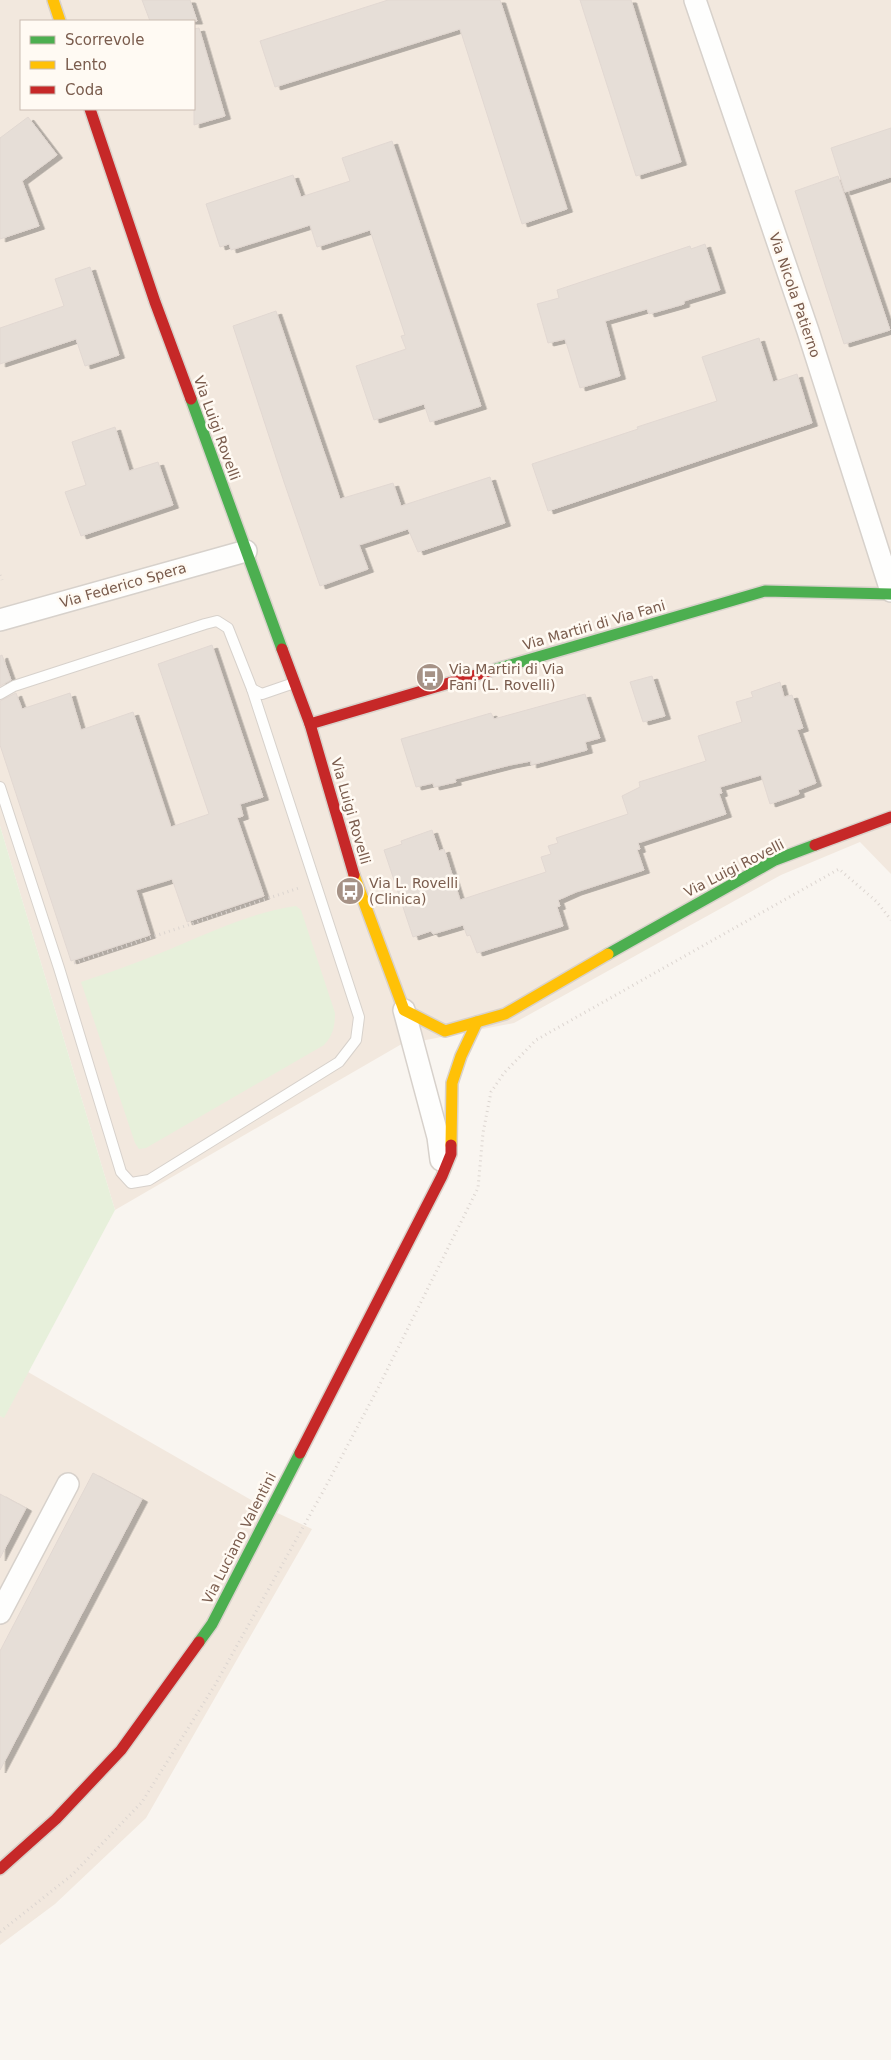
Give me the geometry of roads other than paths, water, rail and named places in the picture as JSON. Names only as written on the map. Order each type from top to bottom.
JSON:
[{"type":"street","points":[[53,0],[60,20]]},
{"type":"street","name":"Via Nicola Patierno","points":[[695,0],[808,331],[891,592]]},
{"type":"street","name":"Via Luigi Rovelli","points":[[90,110],[155,302],[310,724],[357,884],[404,1010],[446,1031],[505,1014],[633,939],[775,860],[891,817]]},
{"type":"street","name":"Via Federico Spera","points":[[0,620],[246,551]]},
{"type":"street","name":"Via Martiri di Via Fani","points":[[310,724],[765,590],[891,592]]},
{"type":"street","points":[[404,1010],[438,1137],[442,1176]]},
{"type":"street","name":"Via Luciano Valentini","points":[[0,1869],[56,1819],[121,1750],[212,1624],[442,1176],[451,1154],[450,1115],[452,1083],[477,1022]]},
{"type":"street","points":[[0,1613],[7,1583],[68,1484]]},
{"type":"lane","points":[[0,694],[14,686],[217,621],[228,628],[252,689],[359,1017],[356,1040],[340,1062],[149,1180],[131,1183],[121,1172],[59,968],[0,787]]},
{"type":"lane","points":[[252,689],[262,694],[295,683]]},
{"type":"place","name":"Via Martiri di Via Fani (L. Rovelli)","points":[[430,677]]},
{"type":"place","name":"Via L. Rovelli (Clinica)","points":[[350,891]]}]
